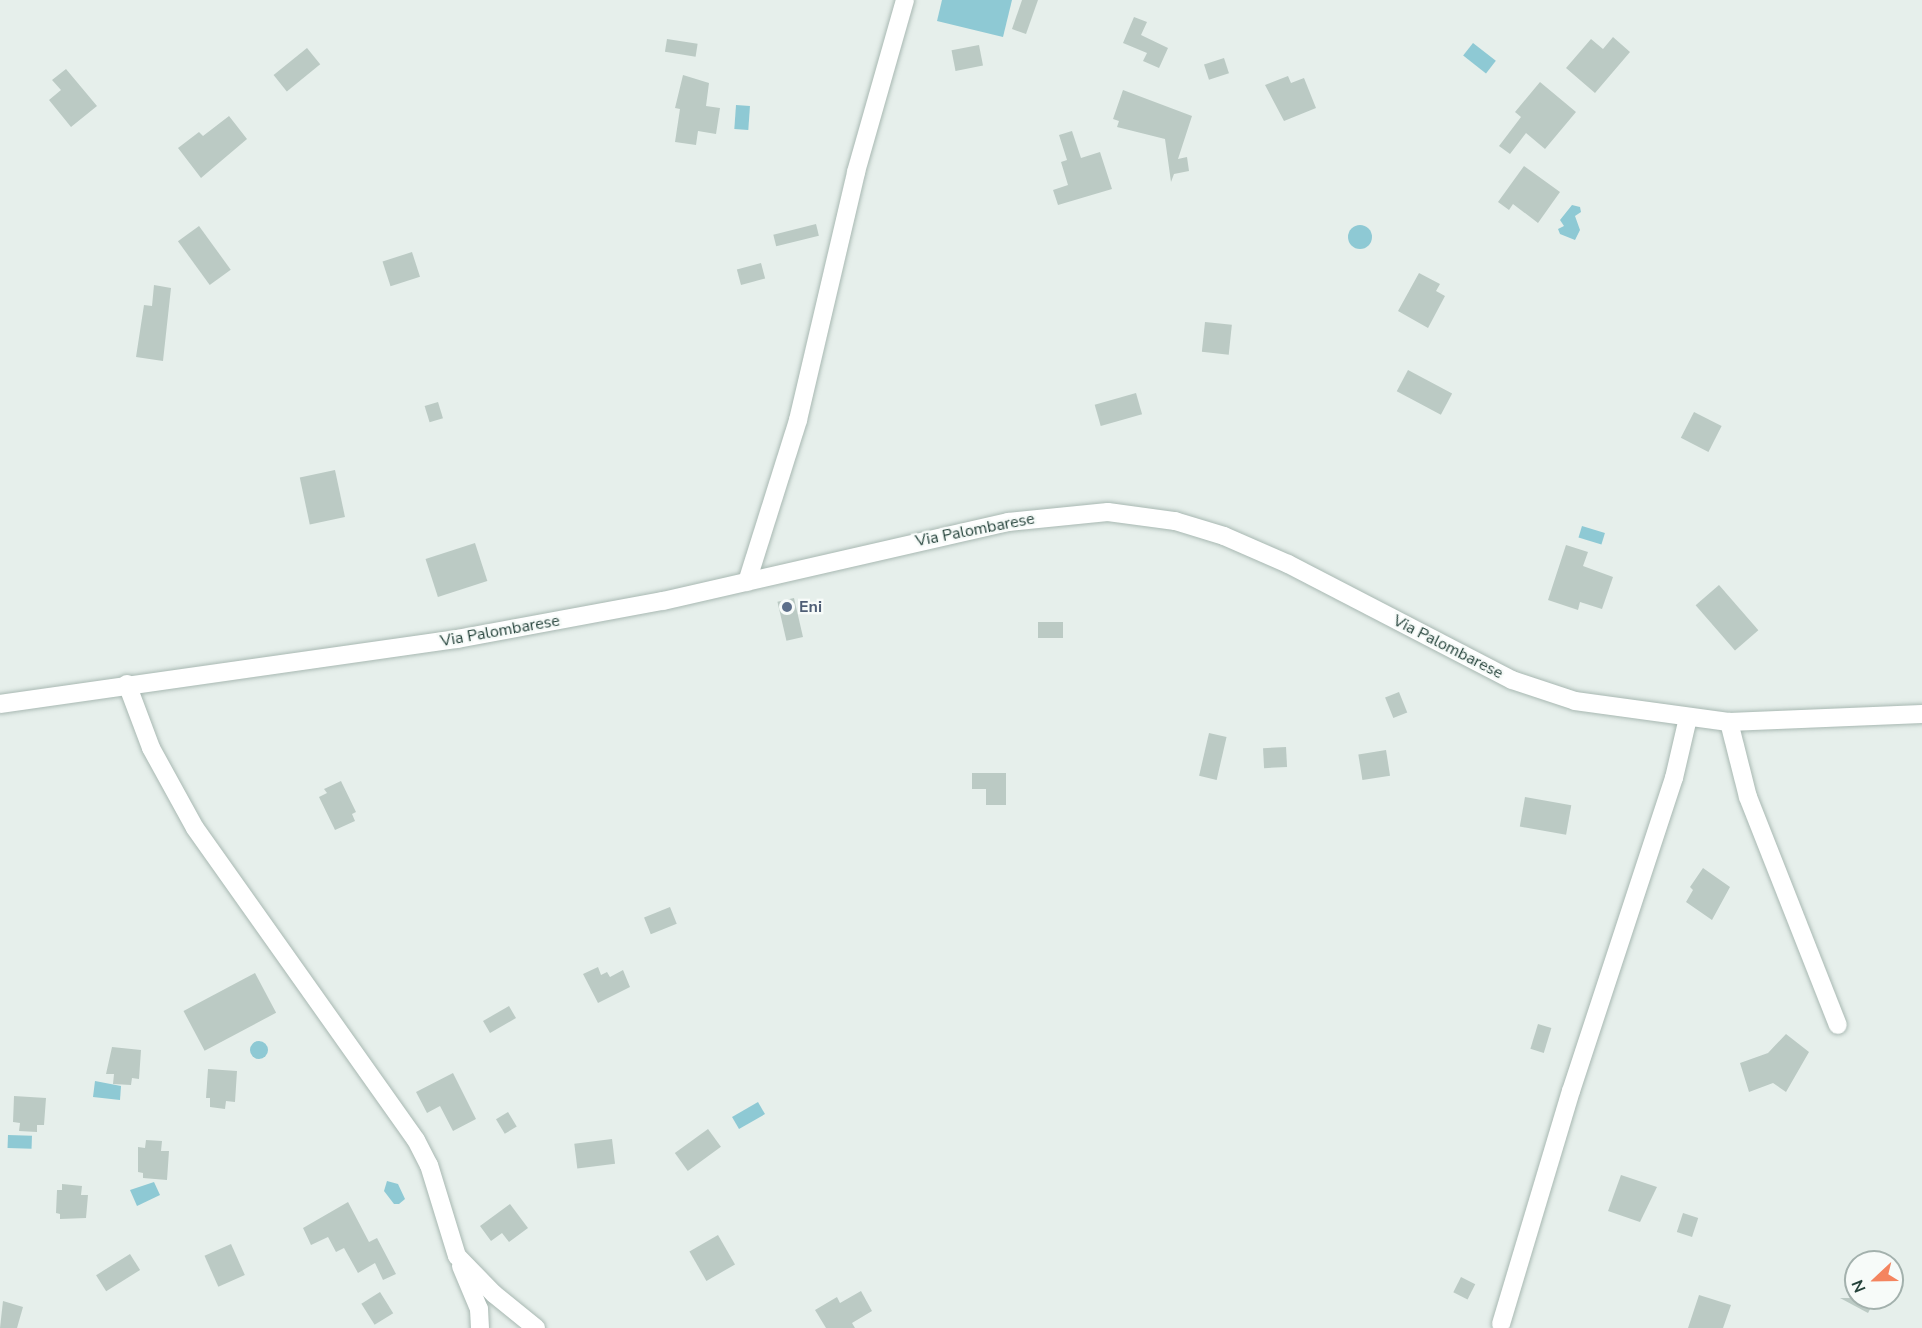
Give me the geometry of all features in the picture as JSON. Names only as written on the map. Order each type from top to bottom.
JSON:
[{"type":"street","points":[[747,582],[796,427],[856,172],[905,0]]},
{"type":"street","name":"Via Palombarese","points":[[0,704],[127,684],[419,646],[623,609],[1017,520],[1073,513],[1140,514],[1192,525],[1256,549],[1537,690],[1589,704],[1729,722],[1922,714]]},
{"type":"street","points":[[127,684],[154,754],[195,828],[416,1140],[429,1165],[457,1256],[479,1309],[480,1328]]},
{"type":"street","points":[[1500,1327],[1571,1091],[1674,778],[1688,718]]},
{"type":"street","points":[[1729,722],[1743,784],[1838,1025]]},
{"type":"street","points":[[457,1256],[494,1294],[536,1328]]},
{"type":"water","points":[[942,0],[1012,0],[1003,37],[937,21]]},
{"type":"water","points":[[1473,43],[1496,61],[1486,73],[1463,56]]},
{"type":"water","points":[[736,105],[750,106],[748,130],[734,129]]},
{"type":"water","points":[[1572,205],[1580,207],[1581,212],[1575,216],[1580,230],[1575,240],[1560,234],[1558,229],[1564,226],[1560,220]]},
{"type":"water","points":[[1360,225],[1368,229],[1372,237],[1368,245],[1360,249],[1352,245],[1348,237],[1352,229]]},
{"type":"water","points":[[1582,526],[1605,533],[1601,544],[1578,537]]},
{"type":"water","points":[[259,1041],[265,1044],[268,1050],[265,1056],[259,1059],[253,1056],[250,1050],[253,1044]]},
{"type":"water","points":[[95,1081],[121,1086],[120,1100],[93,1097]]},
{"type":"water","points":[[758,1102],[765,1114],[739,1129],[732,1117]]},
{"type":"water","points":[[8,1135],[32,1136],[32,1149],[8,1148]]},
{"type":"water","points":[[387,1181],[398,1184],[405,1199],[399,1204],[394,1204],[384,1191]]},
{"type":"water","points":[[154,1182],[160,1195],[137,1206],[130,1190]]},
{"type":"building","points":[[1022,0],[1038,0],[1026,34],[1012,29]]},
{"type":"building","points":[[1134,17],[1147,22],[1141,35],[1168,48],[1159,68],[1143,61],[1147,53],[1123,43]]},
{"type":"building","points":[[1613,37],[1630,52],[1595,93],[1566,68],[1591,39],[1603,49]]},
{"type":"building","points":[[667,39],[698,44],[696,57],[665,52]]},
{"type":"building","points":[[979,45],[983,66],[956,71],[952,50]]},
{"type":"building","points":[[307,48],[320,64],[287,91],[274,75]]},
{"type":"building","points":[[1224,58],[1229,73],[1209,80],[1204,64]]},
{"type":"building","points":[[66,69],[97,106],[71,127],[49,100],[61,90],[52,80]]},
{"type":"building","points":[[683,75],[709,83],[706,106],[720,108],[716,134],[698,131],[696,145],[675,142],[680,109],[675,108]]},
{"type":"building","points":[[1288,76],[1291,83],[1304,78],[1316,108],[1284,121],[1265,85]]},
{"type":"building","points":[[1540,82],[1576,112],[1545,149],[1526,133],[1510,154],[1499,146],[1521,117],[1515,112]]},
{"type":"building","points":[[1123,90],[1192,116],[1178,159],[1187,157],[1189,171],[1174,174],[1171,182],[1165,139],[1117,127],[1119,121],[1113,119]]},
{"type":"building","points":[[229,116],[247,139],[201,178],[178,148],[199,132],[203,136]]},
{"type":"building","points":[[1072,131],[1081,158],[1100,152],[1112,189],[1058,205],[1053,190],[1068,185],[1061,162],[1067,160],[1059,135]]},
{"type":"building","points":[[1524,166],[1560,192],[1538,223],[1513,204],[1509,210],[1498,202]]},
{"type":"building","points":[[816,224],[819,236],[776,246],[773,235]]},
{"type":"building","points":[[199,226],[231,270],[210,285],[178,241]]},
{"type":"building","points":[[412,252],[420,277],[391,286],[383,262]]},
{"type":"building","points":[[761,263],[765,278],[741,285],[737,269]]},
{"type":"building","points":[[1419,273],[1440,284],[1436,291],[1445,296],[1428,328],[1398,311]]},
{"type":"building","points":[[154,285],[171,288],[163,361],[136,357],[144,305],[152,306]]},
{"type":"building","points":[[1205,322],[1232,325],[1229,355],[1202,352]]},
{"type":"building","points":[[1408,370],[1452,393],[1441,415],[1397,391]]},
{"type":"building","points":[[1136,393],[1142,414],[1101,426],[1095,405]]},
{"type":"building","points":[[438,402],[443,418],[430,422],[425,406]]},
{"type":"building","points":[[1694,412],[1722,426],[1708,452],[1681,438]]},
{"type":"building","points":[[335,470],[345,517],[310,524],[300,477]]},
{"type":"building","points":[[475,543],[487,581],[438,597],[426,559]]},
{"type":"building","points":[[1566,545],[1588,552],[1583,566],[1613,577],[1602,609],[1580,602],[1578,610],[1548,600]]},
{"type":"building","points":[[1719,585],[1758,630],[1735,651],[1696,605]]},
{"type":"building","points":[[794,598],[803,637],[786,641],[777,602]]},
{"type":"building","points":[[1038,622],[1063,622],[1063,638],[1038,638]]},
{"type":"building","points":[[1399,692],[1407,712],[1393,718],[1385,698]]},
{"type":"building","points":[[1209,733],[1227,737],[1217,780],[1199,776]]},
{"type":"building","points":[[1286,747],[1287,767],[1264,768],[1263,748]]},
{"type":"building","points":[[1386,750],[1390,776],[1362,780],[1358,754]]},
{"type":"building","points":[[972,773],[1006,773],[1006,805],[986,805],[986,789],[972,789]]},
{"type":"building","points":[[341,781],[356,812],[352,814],[355,821],[335,830],[319,797],[327,793],[324,789]]},
{"type":"building","points":[[1525,797],[1571,805],[1566,835],[1520,827]]},
{"type":"building","points":[[1703,868],[1730,887],[1712,920],[1686,902],[1693,890],[1690,887]]},
{"type":"building","points":[[670,907],[677,924],[651,934],[644,917]]},
{"type":"building","points":[[598,967],[601,975],[607,972],[610,977],[623,970],[630,987],[598,1003],[583,974]]},
{"type":"building","points":[[255,973],[276,1013],[205,1051],[183,1011]]},
{"type":"building","points":[[509,1006],[516,1018],[490,1033],[483,1021]]},
{"type":"building","points":[[1538,1024],[1551,1028],[1544,1053],[1530,1049]]},
{"type":"building","points":[[1786,1034],[1809,1052],[1786,1092],[1773,1083],[1749,1092],[1740,1063],[1768,1053]]},
{"type":"building","points":[[112,1047],[141,1050],[139,1079],[132,1078],[131,1085],[113,1084],[114,1074],[106,1074]]},
{"type":"building","points":[[208,1069],[237,1071],[235,1102],[226,1101],[225,1109],[210,1107],[210,1098],[206,1098]]},
{"type":"building","points":[[453,1073],[476,1119],[453,1131],[440,1106],[427,1113],[416,1092]]},
{"type":"building","points":[[14,1096],[46,1098],[44,1125],[37,1125],[37,1132],[19,1131],[20,1123],[13,1122]]},
{"type":"building","points":[[508,1112],[517,1127],[505,1134],[496,1119]]},
{"type":"building","points":[[708,1129],[721,1147],[688,1171],[675,1153]]},
{"type":"building","points":[[612,1139],[615,1164],[577,1168],[574,1144]]},
{"type":"building","points":[[146,1140],[162,1141],[161,1151],[169,1151],[167,1180],[143,1178],[143,1173],[138,1172],[138,1147],[145,1148]]},
{"type":"building","points":[[1621,1175],[1657,1187],[1640,1222],[1608,1211]]},
{"type":"building","points":[[62,1184],[82,1186],[81,1195],[88,1195],[86,1218],[60,1219],[60,1214],[56,1213],[57,1190],[62,1190]]},
{"type":"building","points":[[348,1202],[369,1242],[377,1238],[396,1274],[383,1280],[375,1263],[358,1273],[344,1248],[336,1252],[328,1237],[311,1245],[303,1228]]},
{"type":"building","points":[[510,1204],[528,1228],[509,1242],[502,1233],[491,1241],[480,1226]]},
{"type":"building","points":[[1683,1213],[1698,1218],[1692,1237],[1677,1232]]},
{"type":"building","points":[[718,1235],[735,1264],[706,1281],[689,1252]]},
{"type":"building","points":[[231,1244],[245,1275],[218,1287],[205,1256]]},
{"type":"building","points":[[130,1254],[140,1270],[106,1291],[96,1275]]},
{"type":"building","points":[[1461,1277],[1475,1284],[1468,1299],[1453,1292]]},
{"type":"building","points":[[861,1291],[872,1311],[852,1323],[855,1328],[826,1328],[815,1310],[837,1297],[840,1303]]},
{"type":"building","points":[[380,1292],[393,1313],[375,1325],[361,1304]]},
{"type":"building","points":[[1699,1295],[1731,1305],[1723,1328],[1688,1328]]},
{"type":"building","points":[[3,1301],[23,1307],[17,1328],[0,1328]]},
{"type":"place","name":"Eni","points":[[787,607]]}]
